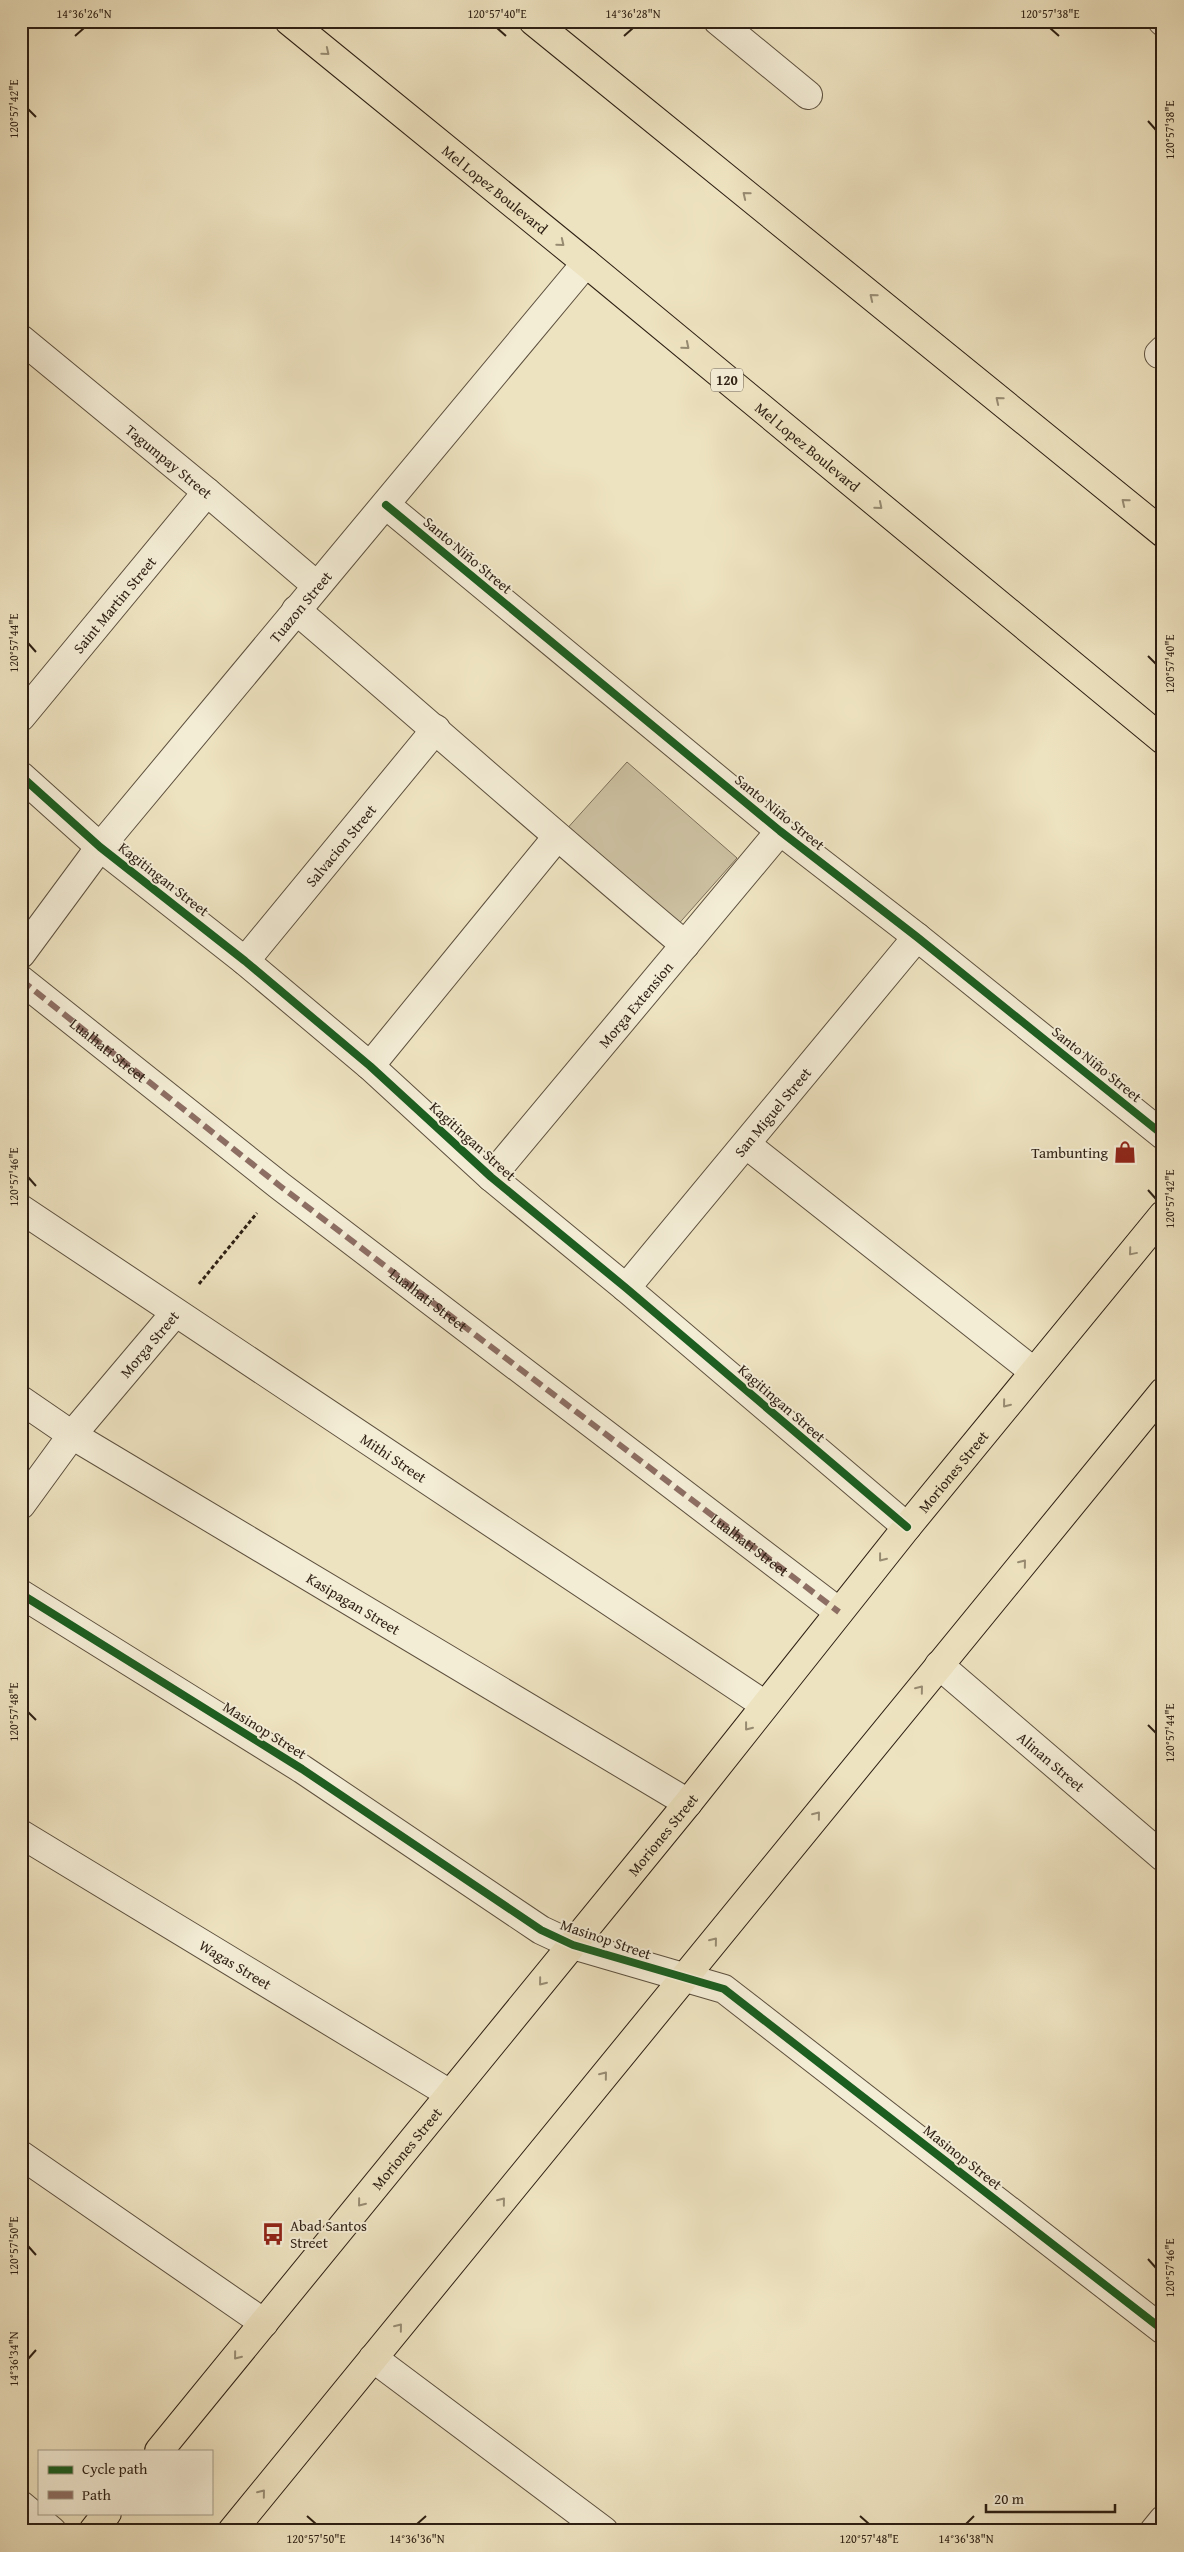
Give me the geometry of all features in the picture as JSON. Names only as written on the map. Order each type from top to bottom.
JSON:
[{"type":"main road","name":"Mel Lopez Boulevard","points":[[289,21],[586,263],[1163,740]]},
{"type":"main road","points":[[532,21],[1163,533]]},
{"type":"main road","name":"Moriones Street","points":[[160,2450],[688,1803],[1033,1371],[1163,1215]]},
{"type":"main road","points":[[232,2531],[1163,1392]]},
{"type":"main road","points":[[93,2531],[106,2514]]},
{"type":"street","points":[[718,21],[808,95]]},
{"type":"street","name":"Tuazon Street","points":[[21,954],[100,846],[586,263]]},
{"type":"street","name":"Tagumpay Street","points":[[21,339],[207,492],[316,585]]},
{"type":"street","name":"Saint Martin Street","points":[[21,717],[207,492]]},
{"type":"street","name":"Santo Niño Street","points":[[386,505],[780,831],[917,937],[1163,1135]]},
{"type":"street","points":[[296,610],[436,729],[557,837],[685,945]]},
{"type":"street","name":"Salvacion Street","points":[[246,961],[436,729]]},
{"type":"street","name":"Kagitingan Street","points":[[21,776],[100,846],[246,961],[370,1066],[491,1176],[907,1527]]},
{"type":"street","name":"Morga Extension","points":[[491,1176],[780,831]]},
{"type":"street","points":[[370,1066],[557,837]]},
{"type":"street","name":"San Miguel Street","points":[[626,1288],[747,1145],[917,937]]},
{"type":"street","name":"Lualhati Street","points":[[21,980],[280,1186],[839,1612]]},
{"type":"street","points":[[747,1145],[1033,1371]]},
{"type":"street","name":"Mithi Street","points":[[21,1209],[765,1705]]},
{"type":"street","name":"Morga Street","points":[[21,1505],[72,1435],[175,1313]]},
{"type":"street","name":"Kasipagan Street","points":[[21,1400],[72,1435],[688,1803]]},
{"type":"street","name":"Masinop Street","points":[[21,1594],[302,1769],[541,1930],[573,1945],[724,1989],[1163,2330]]},
{"type":"street","name":"Alinan Street","points":[[939,1666],[1163,1857]]},
{"type":"street","name":"Wagas Street","points":[[21,1834],[450,2094]]},
{"type":"street","points":[[21,2155],[264,2323]]},
{"type":"street","points":[[373,2358],[604,2531]]},
{"type":"street","points":[[21,2505],[52,2531]]},
{"type":"street","points":[[1154,2531],[1163,2520]]},
{"type":"shaded area","points":[[627,762],[737,858],[675,928],[564,832]]},
{"type":"marked path","points":[[21,980],[280,1186],[839,1612]]},
{"type":"cycle path","points":[[386,505],[780,831],[917,937],[1163,1135]]},
{"type":"cycle path","points":[[21,776],[100,847],[245,961],[370,1066],[491,1177],[626,1288],[907,1527]]},
{"type":"cycle path","points":[[21,1594],[302,1769],[541,1930],[573,1945],[724,1989],[1163,2330]]},
{"type":"place","name":"Tambunting","points":[[1125,1152]]},
{"type":"place","name":"Abad Santos Street","points":[[273,2234]]}]
